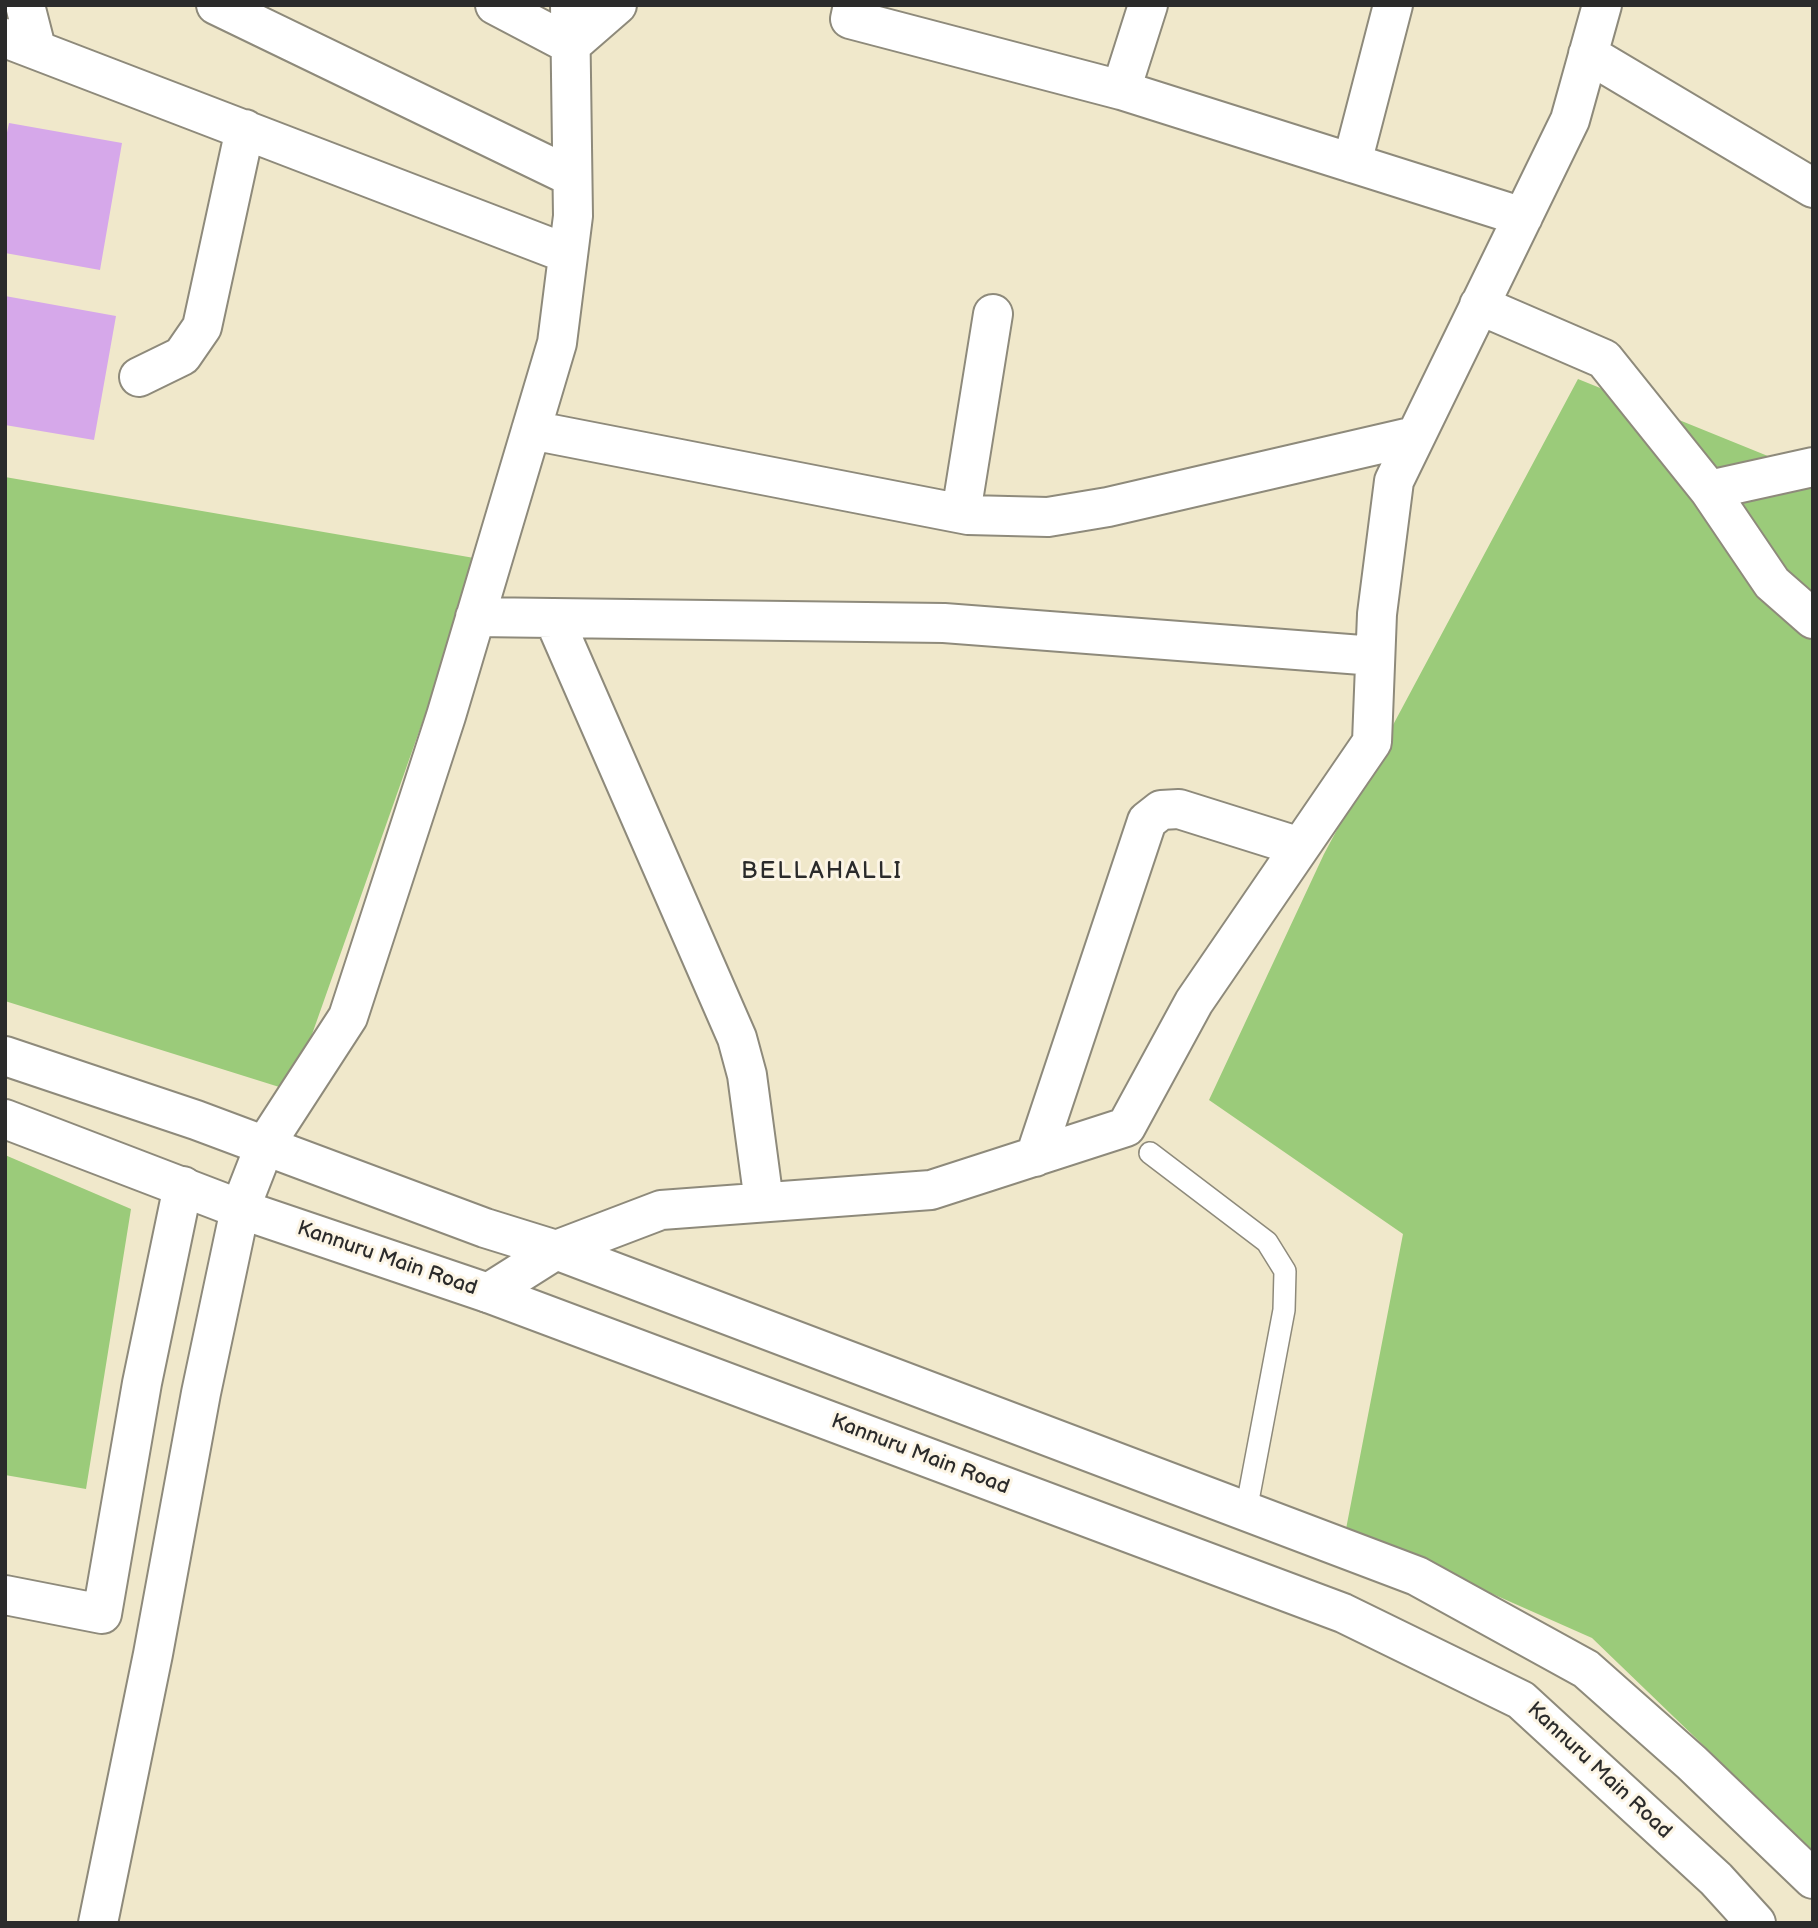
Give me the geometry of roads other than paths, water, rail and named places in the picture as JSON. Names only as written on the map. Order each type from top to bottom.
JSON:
[{"type":"street","points":[[26,5],[21,43],[568,254]]},
{"type":"street","points":[[216,5],[572,177]]},
{"type":"street","points":[[495,5],[571,45]]},
{"type":"street","points":[[97,1923],[153,1654],[201,1393],[240,1209],[265,1145],[348,1017],[446,716],[557,343],[573,216],[570,5]]},
{"type":"street","points":[[571,45],[617,5]]},
{"type":"street","points":[[853,5],[850,19],[1121,90],[1523,217]]},
{"type":"street","points":[[1121,90],[1147,5]]},
{"type":"street","points":[[1352,163],[1393,5]]},
{"type":"street","points":[[488,1293],[556,1250],[661,1210],[931,1190],[1126,1127],[1194,1002],[1372,742],[1377,614],[1394,481],[1570,120],[1602,5]]},
{"type":"street","points":[[1588,54],[1813,188]]},
{"type":"street","points":[[139,377],[182,356],[202,327],[245,129]]},
{"type":"street","points":[[1479,305],[1604,359],[1709,490],[1772,583],[1813,619]]},
{"type":"street","points":[[961,513],[993,314]]},
{"type":"street","points":[[531,430],[961,513],[1048,517],[1108,507],[1415,436]]},
{"type":"street","points":[[1709,490],[1813,467]]},
{"type":"street","points":[[475,617],[944,623],[1375,656]]},
{"type":"street","points":[[554,619],[737,1038],[747,1075],[764,1202]]},
{"type":"street","points":[[1035,1157],[1147,821],[1161,810],[1179,808],[1300,848]]},
{"type":"street","points":[[5,1056],[197,1120],[485,1228],[556,1250],[1417,1576],[1586,1669],[1692,1763],[1813,1880]]},
{"type":"street","name":"Kannuru Main Road","points":[[5,1119],[240,1209],[488,1293],[1343,1613],[1521,1700],[1716,1879],[1756,1923]]},
{"type":"street","points":[[5,1595],[102,1614],[142,1383],[183,1186]]},
{"type":"lane","points":[[1150,1153],[1267,1242],[1285,1271],[1284,1310],[1245,1511]]},
{"type":"district","name":"BELLAHALLI","points":[[822,872]]}]
